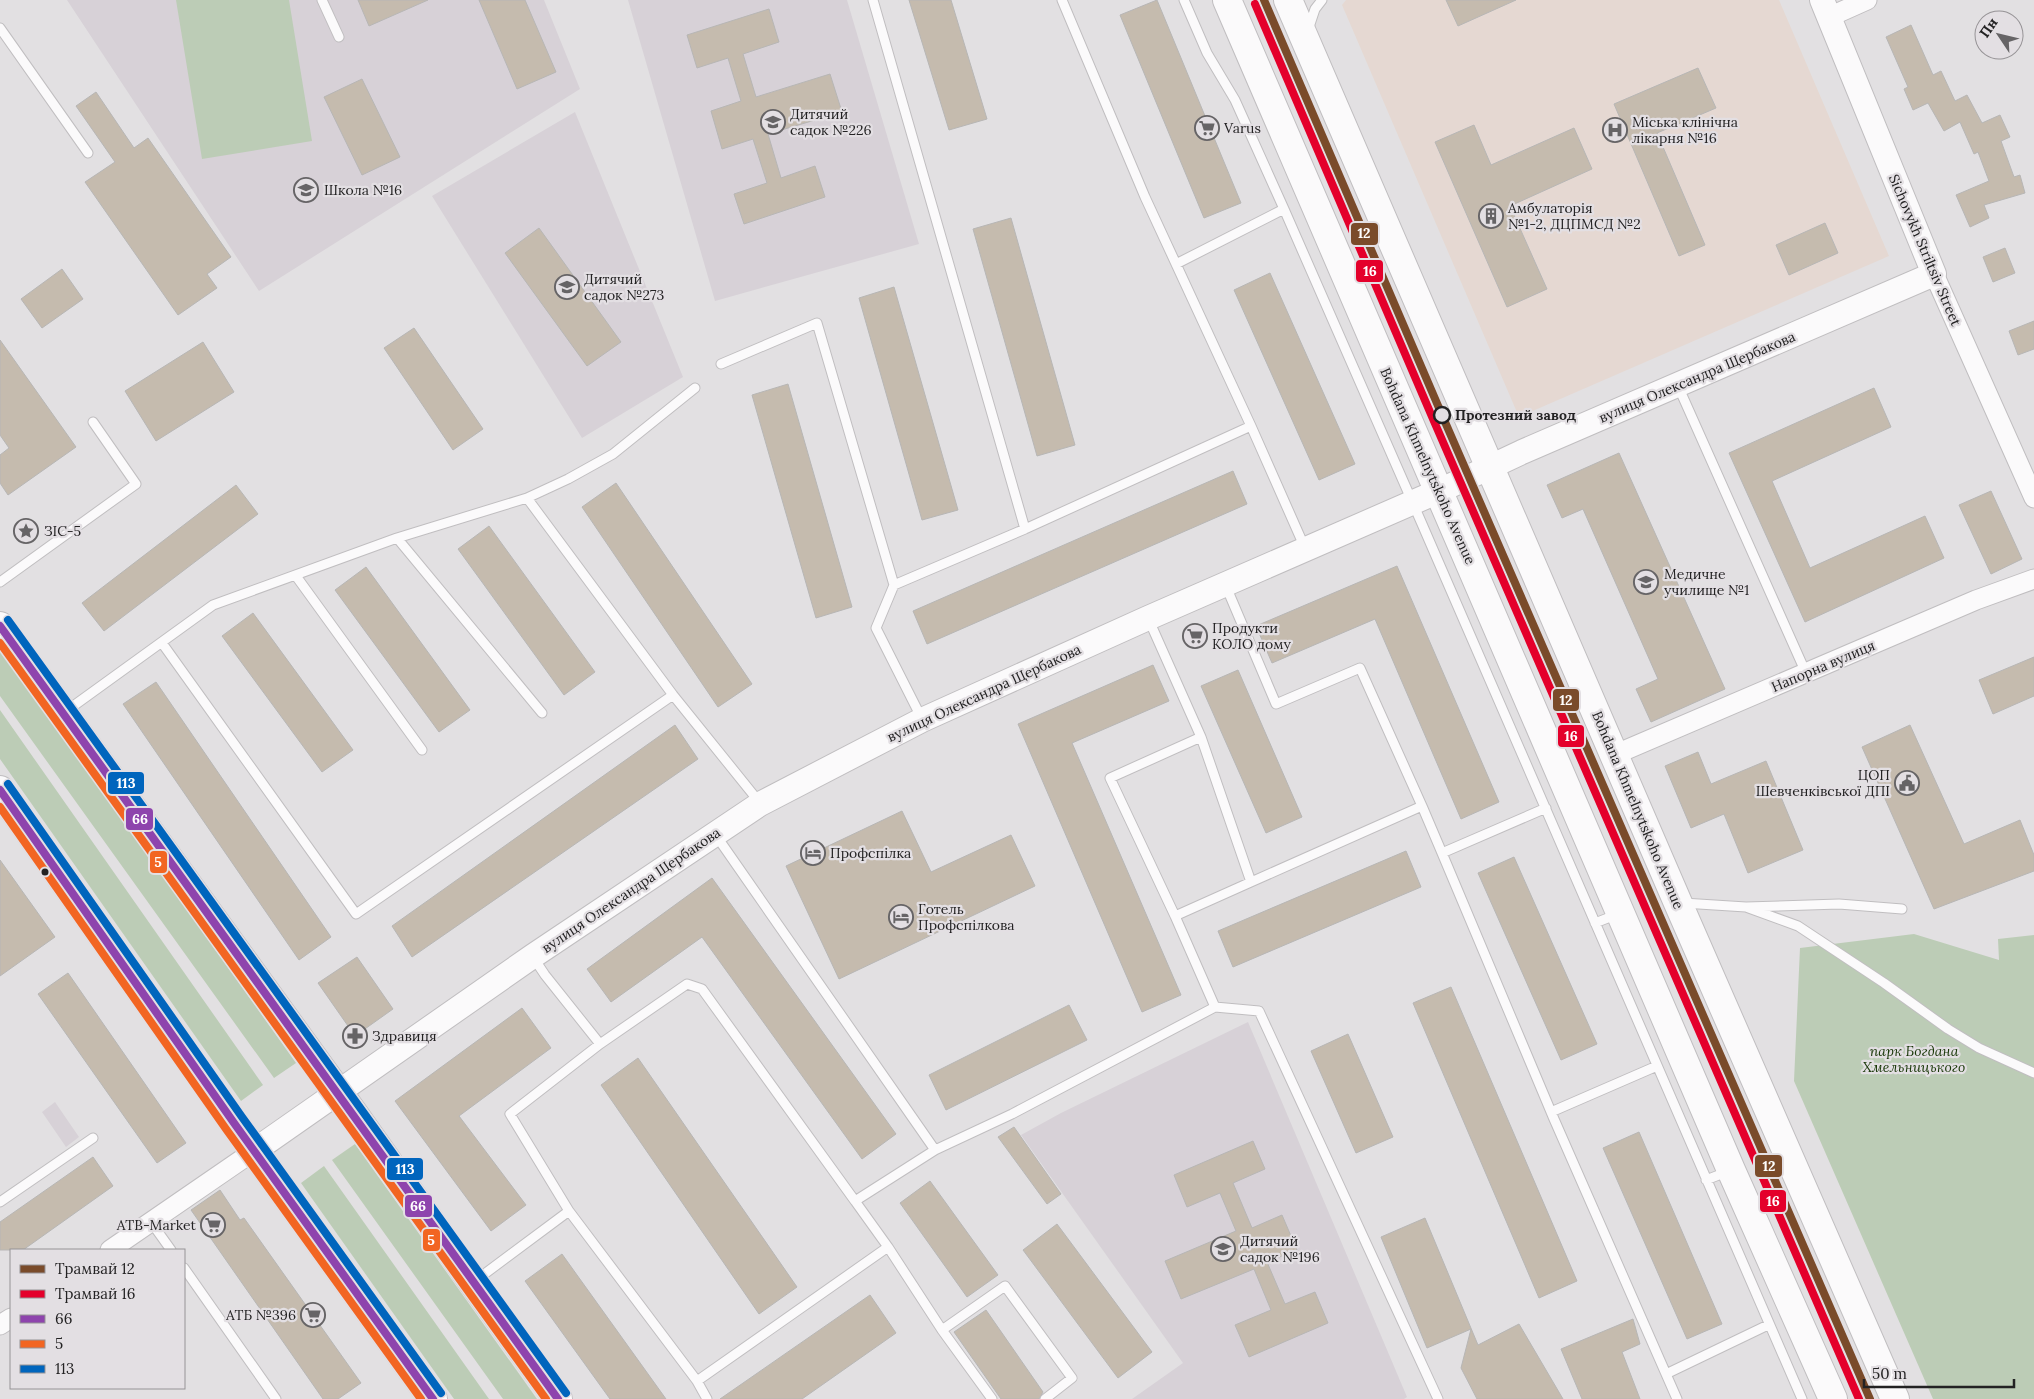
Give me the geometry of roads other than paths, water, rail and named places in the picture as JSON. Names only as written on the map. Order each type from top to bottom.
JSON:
[{"type":"main road","name":"Bohdana Khmelnytskoho Avenue","points":[[1227,0],[1620,913],[1719,1175],[1833,1399]]},
{"type":"main road","name":"Bohdana Khmelnytskoho Avenue","points":[[1288,0],[1678,903],[1895,1399]]},
{"type":"main road","points":[[0,626],[338,1091],[558,1399]]},
{"type":"main road","points":[[0,790],[254,1151],[433,1399]]},
{"type":"street","points":[[1826,8],[1867,0]]},
{"type":"street","name":"Sichovykh Striltsiv Street","points":[[1826,8],[1934,274],[2034,498]]},
{"type":"street","name":"вулиця Олександра Щербакова","points":[[111,1249],[533,956],[760,804],[922,720],[1225,583],[1934,274]]},
{"type":"street","name":"Напорна вулиця","points":[[1614,755],[1976,600],[2034,579]]},
{"type":"lane","points":[[322,0],[339,37]]},
{"type":"lane","points":[[873,0],[1025,529]]},
{"type":"lane","points":[[1062,0],[1141,188],[1305,548]]},
{"type":"lane","points":[[1184,0],[1207,53],[1235,100],[1284,209],[1657,1066],[1719,1175],[1768,1325],[1802,1399]]},
{"type":"lane","points":[[1306,40],[1315,9],[1322,0]]},
{"type":"lane","points":[[0,28],[88,153]]},
{"type":"lane","points":[[1176,264],[1284,209]]},
{"type":"lane","points":[[721,364],[817,323],[894,585],[876,628],[922,720]]},
{"type":"lane","points":[[1678,385],[1806,673]]},
{"type":"lane","points":[[63,714],[213,605],[397,538],[527,498],[568,480],[613,454],[695,388]]},
{"type":"lane","points":[[0,582],[136,484],[93,422]]},
{"type":"lane","points":[[894,585],[1025,529],[1251,426]]},
{"type":"lane","points":[[527,498],[673,695],[760,804]]},
{"type":"lane","points":[[397,538],[542,712]]},
{"type":"lane","points":[[296,576],[422,750]]},
{"type":"lane","points":[[1225,583],[1276,704],[1360,668],[1422,806],[1551,1112],[1677,1399]]},
{"type":"lane","points":[[1148,618],[1202,737],[1251,882]]},
{"type":"lane","points":[[162,643],[356,914],[673,695]]},
{"type":"lane","points":[[1202,737],[1110,778],[1175,916],[1215,1007]]},
{"type":"lane","points":[[1175,916],[1422,806]]},
{"type":"lane","points":[[1442,853],[1546,808]]},
{"type":"lane","points":[[715,833],[727,853],[935,1150]]},
{"type":"lane","points":[[1678,903],[1746,907],[1839,904],[1902,908]]},
{"type":"lane","points":[[1746,907],[1798,926],[1948,1029],[1979,1048],[2034,1073]]},
{"type":"lane","points":[[1595,923],[1620,913]]},
{"type":"lane","points":[[533,956],[545,975],[600,1044]]},
{"type":"lane","points":[[708,1399],[697,1381],[569,1211],[510,1114],[600,1044],[687,984],[702,989],[888,1247],[942,1330],[992,1399]]},
{"type":"lane","points":[[855,1201],[935,1150],[1012,1114],[1215,1007],[1259,1011],[1438,1399]]},
{"type":"lane","points":[[1551,1112],[1657,1066]]},
{"type":"lane","points":[[0,1202],[93,1138]]},
{"type":"lane","points":[[473,1282],[569,1211]]},
{"type":"lane","points":[[151,1222],[170,1249]]},
{"type":"lane","points":[[697,1381],[888,1247]]},
{"type":"lane","points":[[185,1269],[276,1399]]},
{"type":"lane","points":[[942,1330],[1005,1286],[1072,1378],[1045,1399]]},
{"type":"lane","points":[[1666,1374],[1768,1325]]},
{"type":"tram line","name":"12","points":[[1264,0],[1442,415],[1870,1399]]},
{"type":"tram line","name":"16","points":[[1255,4],[1433,419],[1859,1399]]},
{"type":"place","name":"Дитячий садок №226","points":[[773,122]]},
{"type":"place","name":"Varus","points":[[1207,128]]},
{"type":"place","name":"Міська клінічна лікарня №16","points":[[1615,130]]},
{"type":"place","name":"Школа №16","points":[[306,190]]},
{"type":"place","name":"Амбулаторія №1-2, ДЦПМСД №2","points":[[1491,216]]},
{"type":"place","name":"Дитячий садок №273","points":[[567,287]]},
{"type":"place","name":"Протезний завод","points":[[1442,415]]},
{"type":"place","name":"ЗІС-5","points":[[26,531]]},
{"type":"place","name":"Медичне училище №1","points":[[1646,582]]},
{"type":"place","name":"Продукти КОЛО дому","points":[[1195,636]]},
{"type":"place","name":"ЦОП Шевченківської ДПІ","points":[[1907,783]]},
{"type":"place","name":"Профспілка","points":[[813,853]]},
{"type":"place","name":"Готель Профспілкова","points":[[901,917]]},
{"type":"place","name":"Здравиця","points":[[355,1036]]},
{"type":"place","name":"ATB-Market","points":[[213,1225]]},
{"type":"place","name":"Дитячий садок №196","points":[[1223,1249]]},
{"type":"place","name":"АТБ №396","points":[[313,1315]]},
{"type":"park label","name":"парк Богдана Хмельницького","points":[[1914,1060]]}]
